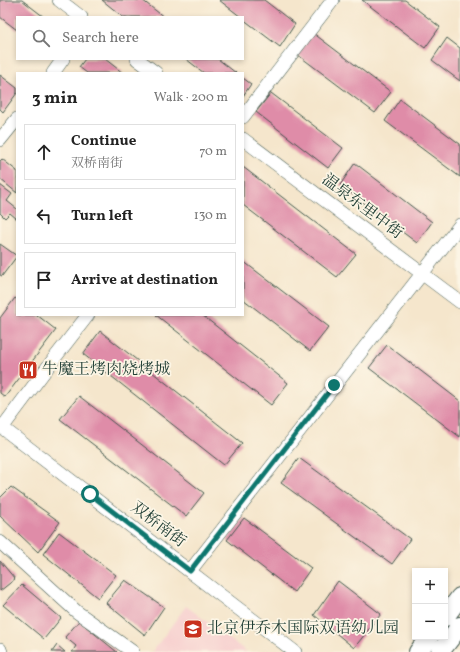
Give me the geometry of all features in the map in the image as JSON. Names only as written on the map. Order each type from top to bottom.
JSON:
[{"type":"street","points":[[59,0],[80,16]]},
{"type":"street","points":[[244,116],[333,0]]},
{"type":"street","points":[[54,72],[63,60]]},
{"type":"street","points":[[138,60],[155,72]]},
{"type":"street","points":[[0,140],[16,120]]},
{"type":"street","name":"温泉东里中街","points":[[244,140],[460,302]]},
{"type":"street","points":[[190,571],[460,225]]},
{"type":"street","points":[[1,427],[87,316]]},
{"type":"street","name":"双桥南街","points":[[1,427],[295,652]]},
{"type":"street","points":[[0,542],[77,612],[133,652]]},
{"type":"street","points":[[448,613],[460,597]]},
{"type":"street","points":[[440,652],[460,626]]},
{"type":"street","points":[[418,652],[427,640]]},
{"type":"shaded area","name":"北京伊乔木国际双语幼儿园","points":[[186,606],[247,652],[152,652]]},
{"type":"building","points":[[0,0],[22,0],[43,16],[16,16],[16,29],[0,17]]},
{"type":"building","points":[[102,0],[142,0],[163,16],[122,16]]},
{"type":"building","points":[[219,0],[264,0],[295,24],[280,47],[244,20],[244,16],[240,16]]},
{"type":"building","points":[[362,0],[405,0],[440,27],[425,48]]},
{"type":"building","points":[[313,33],[391,92],[375,113],[298,55]]},
{"type":"building","points":[[447,38],[460,48],[460,81],[432,60]]},
{"type":"building","points":[[84,60],[106,60],[122,72],[86,72],[79,67]]},
{"type":"building","points":[[187,60],[219,60],[235,72],[203,72]]},
{"type":"building","points":[[0,75],[16,87],[16,94],[3,112],[0,109]]},
{"type":"building","points":[[244,79],[251,84],[244,94]]},
{"type":"building","points":[[271,93],[343,148],[328,168],[256,112]]},
{"type":"building","points":[[400,99],[460,144],[460,177],[385,121]]},
{"type":"building","points":[[2,159],[16,170],[16,192],[0,179],[0,161]]},
{"type":"building","points":[[355,163],[432,222],[417,243],[340,185]]},
{"type":"building","points":[[244,168],[356,254],[337,277],[244,206]]},
{"type":"building","points":[[0,185],[12,194],[7,201],[16,208],[16,218],[10,213],[5,218],[0,213]]},
{"type":"building","points":[[0,244],[16,255],[16,257],[2,276],[0,275]]},
{"type":"building","points":[[244,262],[329,327],[310,351],[244,300]]},
{"type":"building","points":[[15,298],[16,316],[38,316],[56,330],[5,397],[0,393],[0,318]]},
{"type":"building","points":[[157,316],[203,316],[288,383],[271,405]]},
{"type":"building","points":[[100,331],[242,443],[224,465],[83,354]]},
{"type":"building","points":[[387,345],[460,401],[460,437],[369,368]]},
{"type":"building","points":[[79,396],[204,493],[186,516],[60,419]]},
{"type":"building","points":[[299,458],[410,539],[392,564],[281,483]]},
{"type":"building","points":[[11,487],[60,522],[38,552],[0,516],[0,498]]},
{"type":"building","points":[[244,518],[311,568],[294,592],[227,540]]},
{"type":"building","points":[[59,532],[116,575],[98,598],[43,554]]},
{"type":"building","points":[[0,561],[15,579],[0,591]]},
{"type":"building","points":[[125,580],[164,607],[145,635],[106,603]]},
{"type":"building","points":[[338,581],[381,614],[354,648],[314,615]]},
{"type":"building","points":[[22,585],[61,618],[44,639],[3,605]]},
{"type":"building","points":[[79,621],[117,652],[72,652],[76,646],[65,637]]},
{"type":"building","points":[[57,645],[65,652],[52,652]]},
{"type":"place","name":"牛魔王烤肉烧烤城","points":[[28,370]]},
{"type":"place","name":"北京伊乔木国际双语幼儿园","points":[[193,629]]},
{"type":"route","points":[[90,494],[190,571],[334,385]]}]
